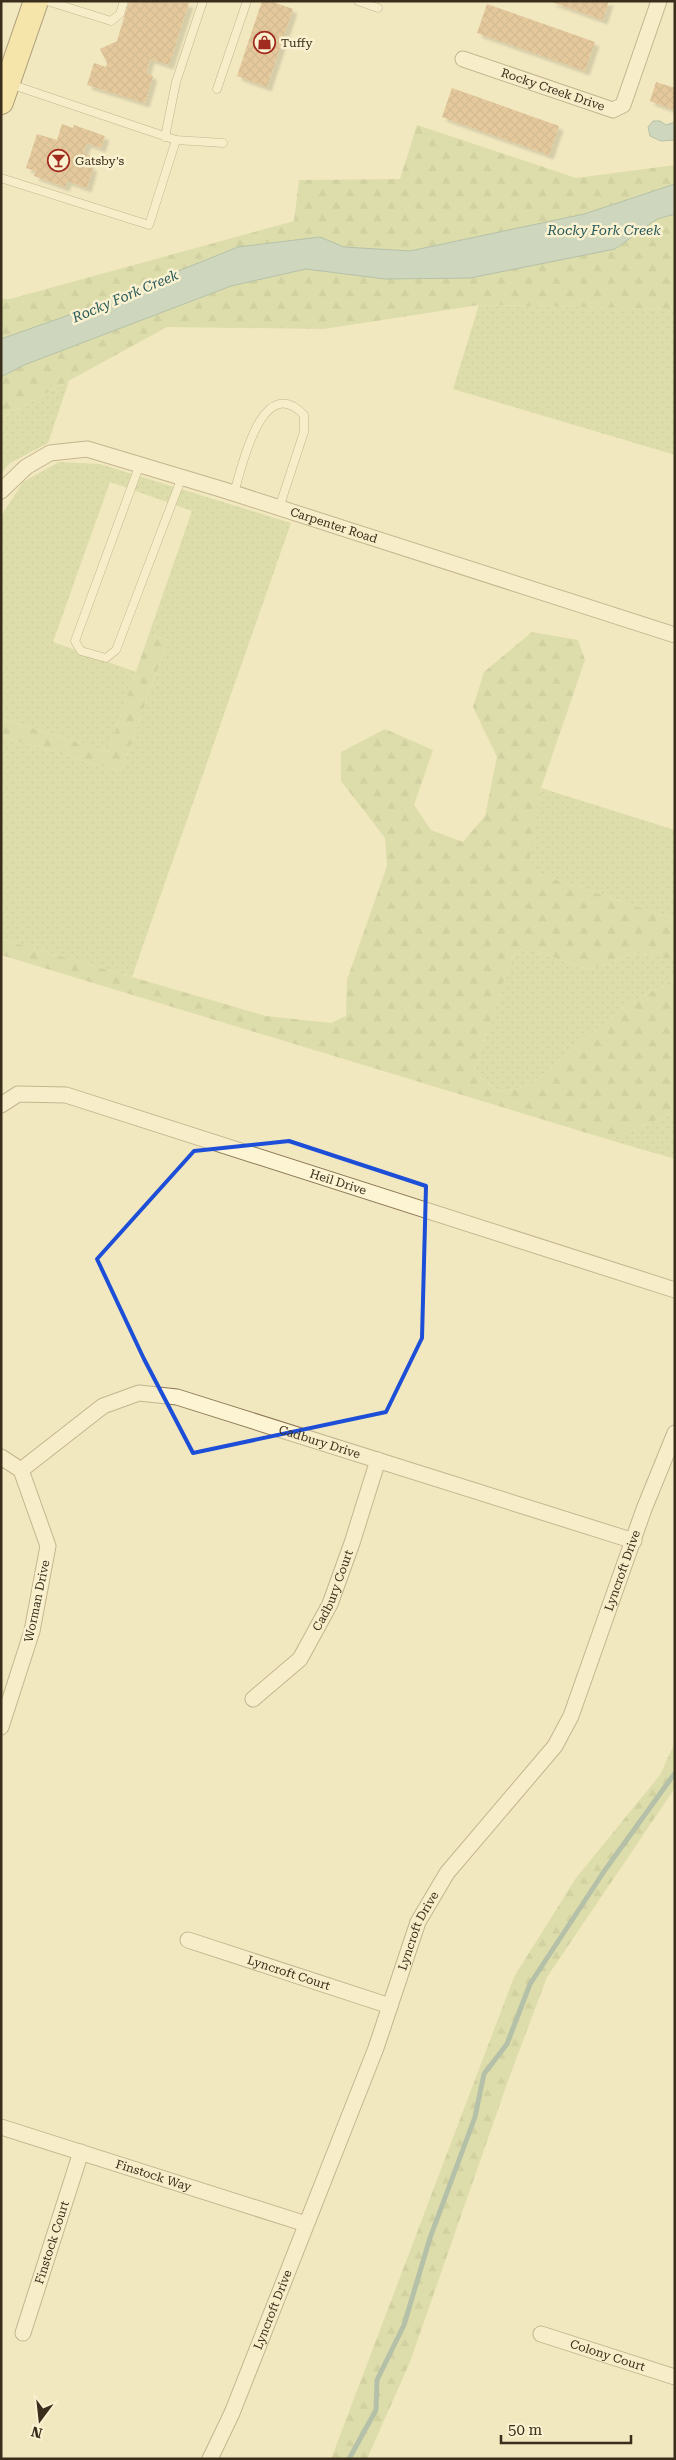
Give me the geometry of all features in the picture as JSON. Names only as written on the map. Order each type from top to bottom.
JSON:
[{"type":"main road","points":[[4,92],[36,1]]},
{"type":"street","name":"Rocky Creek Drive","points":[[463,59],[612,110],[618,109],[623,105],[659,1]]},
{"type":"street","name":"Carpenter Road","points":[[1,491],[26,467],[50,453],[87,449],[234,493],[675,635]]},
{"type":"street","name":"Heil Drive","points":[[1,1104],[18,1094],[66,1095],[675,1290]]},
{"type":"street","name":"Cadbury Drive","points":[[21,1470],[103,1406],[139,1392],[177,1397],[634,1541]]},
{"type":"street","name":"Lyncroft Drive","points":[[210,2459],[232,2414],[306,2224],[390,2006],[418,1922],[447,1873],[555,1746],[572,1716],[634,1541],[675,1433]]},
{"type":"street","points":[[1,1457],[21,1470]]},
{"type":"street","name":"Cadbury Court","points":[[253,1699],[300,1659],[330,1604],[352,1543],[378,1460]]},
{"type":"street","name":"Worman Drive","points":[[1,1727],[32,1631],[48,1546],[21,1470]]},
{"type":"street","name":"Lyncroft Court","points":[[188,1940],[390,2006]]},
{"type":"street","name":"Finstock Way","points":[[1,2127],[306,2224]]},
{"type":"street","name":"Finstock Court","points":[[23,2333],[81,2152]]},
{"type":"street","name":"Colony Court","points":[[541,2334],[675,2377]]},
{"type":"lane","points":[[47,1],[111,21],[120,14],[124,1]]},
{"type":"lane","points":[[165,137],[176,82],[203,1]]},
{"type":"lane","points":[[217,89],[247,1]]},
{"type":"lane","points":[[358,1],[378,8]]},
{"type":"lane","points":[[4,92],[176,140],[222,143]]},
{"type":"lane","points":[[1,178],[150,225],[176,140]]},
{"type":"lane","points":[[234,493],[258,422],[268,409],[275,406],[282,404],[296,406],[304,415],[304,432],[279,508]]},
{"type":"lane","points":[[140,464],[75,641],[81,650],[106,658],[116,650],[182,477]]},
{"type":"highlighted area","points":[[289,1141],[426,1186],[422,1338],[386,1412],[193,1453],[144,1359],[97,1259],[194,1151]]},
{"type":"green space","points":[[417,125],[576,178],[675,165],[675,184],[584,214],[410,251],[344,247],[320,237],[69,315],[1,339],[1,299],[10,299],[294,221],[299,180],[400,179]]},
{"type":"green space","points":[[675,214],[675,309],[479,305],[324,329],[167,327],[1,418],[1,377],[24,365],[231,286],[306,269],[385,279],[470,278],[615,249],[657,219]]},
{"type":"green space","points":[[479,305],[675,309],[675,455],[453,389]]},
{"type":"green space","points":[[69,381],[48,443],[10,463],[1,474],[1,418]]},
{"type":"green space","points":[[59,462],[100,464],[291,523],[132,977],[1,939],[1,736],[121,772],[168,640],[149,634],[192,511],[110,482],[53,642],[136,672],[108,752],[1,718],[1,516],[23,482]]},
{"type":"green space","points":[[532,632],[578,640],[585,660],[541,788],[530,858],[539,874],[675,919],[675,951],[671,959],[636,953],[588,970],[525,947],[513,955],[473,1072],[499,1092],[529,1086],[625,1006],[675,979],[675,1112],[610,1140],[1,955],[1,939],[266,1016],[331,1023],[346,1016],[347,980],[387,866],[385,838],[341,781],[341,752],[385,729],[433,750],[414,805],[431,830],[463,842],[485,816],[497,757],[473,707],[484,672]]},
{"type":"green space","points":[[149,634],[168,640],[121,772],[1,736],[1,718],[108,752]]},
{"type":"green space","points":[[541,788],[675,830],[675,919],[539,874],[529,858]]},
{"type":"green space","points":[[525,947],[588,970],[636,953],[671,958],[675,951],[675,979],[625,1006],[529,1086],[499,1092],[473,1072],[513,955]]},
{"type":"green space","points":[[675,1112],[675,1159],[610,1140]]},
{"type":"green space","points":[[675,1742],[675,1788],[547,1977],[509,2078],[410,2362],[367,2459],[331,2459],[514,1977],[576,1878],[660,1775]]},
{"type":"water","points":[[653,121],[660,121],[666,125],[675,122],[675,140],[661,141],[650,136],[648,127]]},
{"type":"water","name":"Rocky Fork Creek","points":[[675,184],[675,214],[657,219],[615,249],[470,278],[385,279],[306,269],[231,286],[24,365],[1,377],[1,339],[69,315],[238,247],[320,237],[344,247],[410,251],[584,214]]},
{"type":"building","points":[[129,1],[189,3],[169,65],[150,59],[146,73],[153,76],[145,103],[87,85],[94,63],[106,67],[107,63],[100,49],[117,41]]},
{"type":"building","name":"Tuffy","points":[[262,1],[270,1],[293,9],[267,87],[237,76]]},
{"type":"building","points":[[549,1],[609,1],[603,20]]},
{"type":"building","points":[[487,4],[595,42],[585,71],[477,33]]},
{"type":"building","points":[[656,82],[675,88],[675,110],[650,101]]},
{"type":"building","points":[[452,88],[559,126],[549,155],[442,117]]},
{"type":"building","name":"Gatsby's","points":[[62,124],[73,128],[74,125],[105,136],[101,148],[87,143],[83,153],[92,156],[89,166],[93,167],[87,188],[67,181],[65,187],[34,176],[36,171],[26,168],[37,134],[57,140]]},
{"type":"waterway","points":[[349,2459],[376,2410],[377,2380],[404,2325],[430,2238],[475,2117],[484,2074],[507,2044],[530,1984],[605,1870],[675,1773]]},
{"type":"place","name":"Tuffy","points":[[265,43]]},
{"type":"place","name":"Gatsby's","points":[[59,161]]}]
